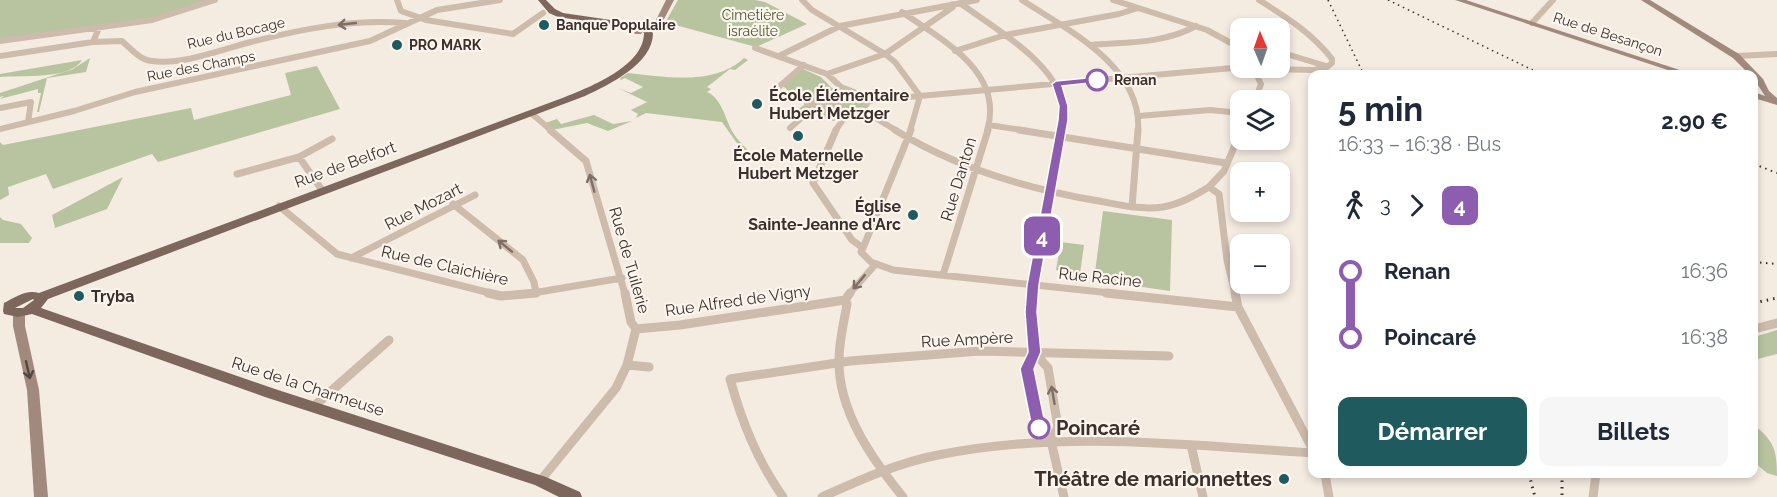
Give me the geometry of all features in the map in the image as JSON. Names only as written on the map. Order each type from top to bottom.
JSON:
[{"type":"main road","points":[[533,0],[543,13],[571,21],[643,29],[658,22],[670,0]]},
{"type":"main road","points":[[542,0],[552,11],[561,15],[643,29]]},
{"type":"main road","name":"Rue de Besançon","points":[[1459,0],[1676,70]]},
{"type":"main road","points":[[1645,0],[1736,56],[1749,70]]},
{"type":"main road","name":"Rue de Belfort","points":[[15,309],[22,298],[33,295],[40,297],[580,95],[633,63],[647,43],[643,29]]},
{"type":"main road","points":[[1758,79],[1765,92],[1777,102]]},
{"type":"main road","points":[[1758,93],[1765,92]]},
{"type":"main road","points":[[1758,95],[1777,102]]},
{"type":"main road","points":[[40,297],[39,304],[15,309],[33,390],[41,497]]},
{"type":"main road","name":"Rue de la Charmeuse","points":[[15,309],[76,327],[540,481],[574,497]]},
{"type":"street","points":[[0,41],[99,28],[166,16],[215,0]]},
{"type":"street","points":[[397,0],[401,11],[417,18],[513,34],[543,13]]},
{"type":"street","name":"Rue des Champs","points":[[0,129],[135,92],[370,41],[417,18],[454,6],[475,1],[500,0]]},
{"type":"street","points":[[802,0],[812,10],[895,62],[920,96]]},
{"type":"street","points":[[779,56],[840,26],[902,12],[977,0]]},
{"type":"street","points":[[1022,0],[1091,45],[1123,78],[1139,116],[1132,207]]},
{"type":"street","points":[[1113,0],[1196,26],[1230,40]]},
{"type":"street","points":[[1259,0],[1294,22],[1332,59],[1332,63],[1327,67],[1314,70],[1290,69]]},
{"type":"street","points":[[1532,23],[1552,0]]},
{"type":"street","points":[[826,74],[885,54],[957,3]]},
{"type":"street","points":[[957,3],[1005,34],[1030,55],[1056,84],[1064,106],[1052,192],[1033,285],[1031,312],[1034,352],[1027,369],[1039,428],[1051,441],[1064,497]]},
{"type":"street","points":[[956,51],[1005,34],[1119,14],[1138,8]]},
{"type":"street","points":[[902,12],[956,51],[971,65],[988,90]]},
{"type":"street","name":"Rue du Bocage","points":[[0,56],[93,42],[122,41],[142,58],[150,61],[165,60],[311,29],[387,21],[405,24]]},
{"type":"street","points":[[1091,45],[1162,39],[1179,35],[1196,26]]},
{"type":"street","points":[[93,42],[99,28]]},
{"type":"street","points":[[755,48],[826,74],[841,87],[854,89],[866,98],[874,100]]},
{"type":"street","points":[[1736,56],[1777,54]]},
{"type":"street","points":[[1290,55],[1327,67]]},
{"type":"street","points":[[782,94],[774,91],[804,65]]},
{"type":"street","points":[[863,248],[852,240],[813,183],[838,125],[845,117],[860,116],[865,111],[868,102],[1230,70]]},
{"type":"street","points":[[841,87],[834,95],[845,117]]},
{"type":"street","name":"Rue Danton","points":[[943,275],[989,124],[992,106],[988,90]]},
{"type":"street","points":[[903,497],[880,470],[854,425],[846,403],[839,363],[847,304],[844,300],[856,283],[875,265],[861,252],[908,140],[920,96]]},
{"type":"street","points":[[0,108],[31,102],[28,122]]},
{"type":"street","points":[[807,103],[839,104]]},
{"type":"street","points":[[790,128],[816,105]]},
{"type":"street","points":[[1139,116],[1210,110],[1230,112]]},
{"type":"street","name":"Rue de Tuilerie","points":[[532,114],[586,160],[603,225],[622,278],[630,322],[636,329],[627,365],[616,388],[540,481]]},
{"type":"street","points":[[874,117],[908,140],[974,170],[1052,192],[1132,207],[1171,206],[1209,187],[1224,171],[1232,150]]},
{"type":"street","points":[[989,124],[1226,163]]},
{"type":"street","points":[[237,174],[299,157],[332,138]]},
{"type":"street","points":[[299,157],[322,190]]},
{"type":"street","points":[[1209,187],[1220,194],[1227,260],[1239,306],[1308,443]]},
{"type":"street","name":"Rue Mozart","points":[[351,258],[453,204],[475,195]]},
{"type":"street","points":[[453,204],[523,260],[534,282],[536,293]]},
{"type":"street","name":"Rue de Claichière","points":[[279,206],[338,254],[501,296],[536,293],[622,278]]},
{"type":"street","name":"Rue Racine","points":[[875,265],[892,270],[1239,306]]},
{"type":"street","name":"Rue Alfred de Vigny","points":[[636,329],[844,300]]},
{"type":"street","points":[[1758,328],[1777,323]]},
{"type":"street","points":[[313,406],[389,340]]},
{"type":"street","name":"Rue Ampère","points":[[783,497],[762,468],[742,424],[730,379],[839,363],[980,351],[1170,356]]},
{"type":"street","points":[[1034,352],[1048,368],[1058,427],[1051,441]]},
{"type":"street","points":[[627,365],[650,367]]},
{"type":"street","points":[[822,497],[880,470],[949,452],[1051,441],[1308,451]]},
{"type":"street","points":[[1191,446],[1203,497]]},
{"type":"street","points":[[1326,478],[1329,497]]},
{"type":"street","points":[[1593,497],[1595,478]]},
{"type":"green space","points":[[0,0],[210,0],[153,18],[0,39]]},
{"type":"green space","name":"Cimetière israélite","points":[[678,0],[755,0],[765,2],[807,24],[756,47],[668,23],[666,21]]},
{"type":"green space","points":[[90,58],[86,72],[47,78],[39,112],[37,112],[41,93],[38,93],[38,89],[0,99],[4,96],[0,97],[0,93],[73,69]]},
{"type":"green space","points":[[744,58],[748,60],[735,70],[730,69],[707,87],[711,89],[707,92],[719,103],[733,132],[750,153],[746,156],[722,122],[646,113],[636,118],[638,114],[631,110],[647,102],[618,88],[631,93],[643,87],[625,78],[621,80],[620,78],[628,73],[689,78],[719,73]]},
{"type":"green space","points":[[82,60],[67,71],[56,74],[0,77],[0,74]]},
{"type":"green space","points":[[317,66],[340,109],[158,162],[152,154],[53,189],[46,174],[8,187],[9,195],[0,200],[0,142],[3,145],[191,108],[194,120],[291,95],[285,73]]},
{"type":"green space","points":[[803,69],[821,77],[832,88],[869,100],[862,111],[840,116],[834,121],[796,111],[808,102],[789,97],[791,93],[783,86]]},
{"type":"green space","points":[[594,115],[613,124],[632,121],[608,131],[587,123],[553,129],[545,123],[557,119],[561,124]]},
{"type":"green space","points":[[123,177],[107,209],[55,228],[52,215]]},
{"type":"green space","points":[[1103,211],[1172,220],[1170,291],[1094,280]]},
{"type":"green space","points":[[0,217],[3,220],[21,224],[32,238],[29,243],[0,243]]},
{"type":"green space","points":[[1061,242],[1084,245],[1080,274],[1056,270]]},
{"type":"green space","points":[[1777,330],[1777,354],[1758,359],[1758,336]]},
{"type":"green space","points":[[1758,429],[1770,441],[1775,453],[1777,476],[1767,473],[1758,465]]},
{"type":"railway","points":[[1328,0],[1362,70]]},
{"type":"railway","points":[[1388,0],[1533,70]]},
{"type":"railway","points":[[1758,166],[1777,173]]},
{"type":"railway","points":[[1758,262],[1777,264]]},
{"type":"railway","points":[[1758,302],[1777,298]]},
{"type":"railway","points":[[1530,478],[1535,497]]},
{"type":"railway","points":[[1562,478],[1562,497]]},
{"type":"bus line","name":"4","points":[[1039,428],[1027,369],[1034,352],[1031,312],[1033,285],[1052,192],[1063,120],[1064,106],[1056,84],[1097,80]]},
{"type":"place","name":"Banque Populaire","points":[[544,25]]},
{"type":"place","name":"PRO MARK","points":[[397,45]]},
{"type":"place","name":"Renan","points":[[1097,80]]},
{"type":"place","name":"École Élémentaire Hubert Metzger","points":[[757,104]]},
{"type":"place","name":"École Maternelle Hubert Metzger","points":[[798,136]]},
{"type":"place","name":"Église Sainte-Jeanne d'Arc","points":[[913,215]]},
{"type":"place","name":"Tryba","points":[[79,296]]},
{"type":"place","name":"Poincaré","points":[[1039,428]]},
{"type":"place","name":"Théâtre de marionnettes","points":[[1284,479]]}]
